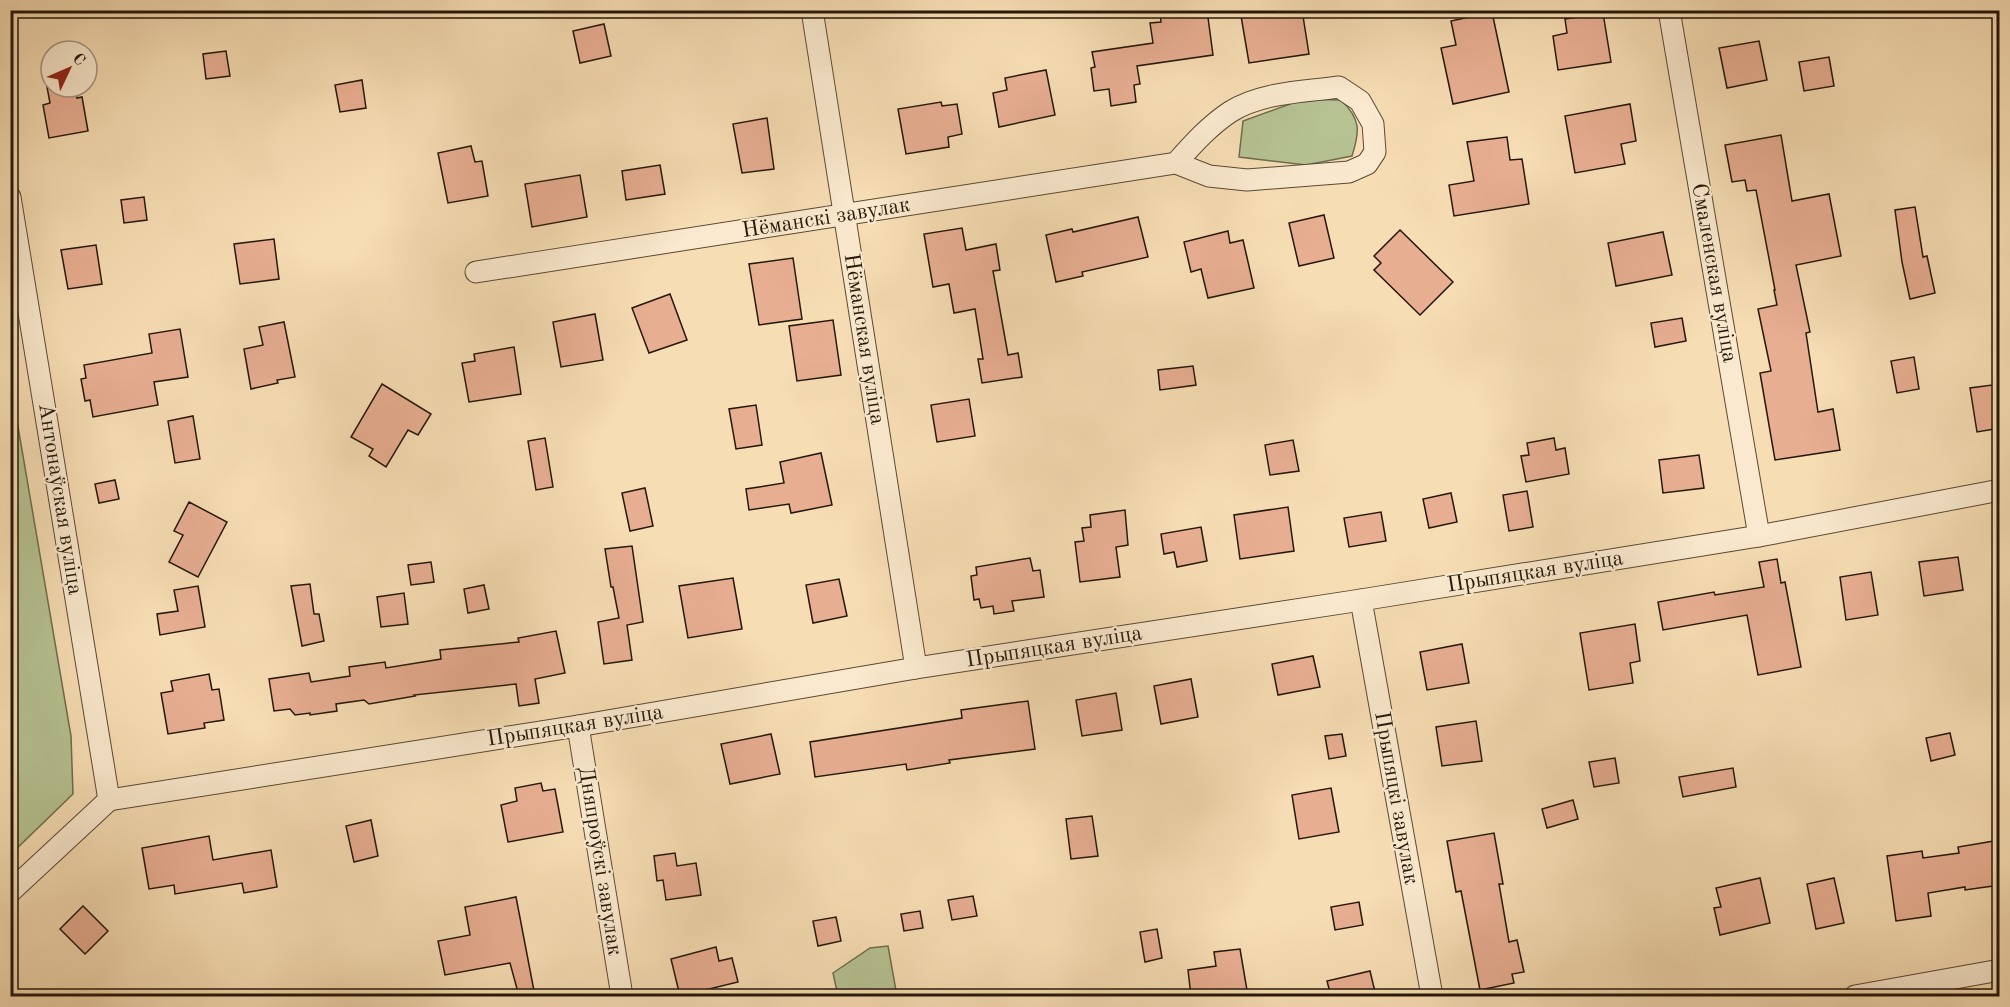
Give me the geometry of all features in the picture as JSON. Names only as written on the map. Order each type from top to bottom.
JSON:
[{"type":"street","name":"Нёманская вуліца","points":[[812,10],[916,668]]},
{"type":"street","name":"Смаленская вуліца","points":[[1670,10],[1759,536]]},
{"type":"street","points":[[1339,87],[1360,101],[1373,124],[1375,152],[1367,164],[1349,172],[1247,180],[1209,176],[1176,163],[1204,132],[1232,111],[1261,98],[1339,87]]},
{"type":"street","name":"Нёманскі завулак","points":[[476,272],[1176,163]]},
{"type":"street","name":"Антонаўская вуліца","points":[[10,197],[109,800]]},
{"type":"street","name":"Прыпяцкая вуліца","points":[[109,800],[578,726],[916,668],[1759,536],[2000,490]]},
{"type":"street","name":"Прыпяцкі завулак","points":[[1361,600],[1432,996]]},
{"type":"street","name":"Дняпроўскі завулак","points":[[578,726],[622,996]]},
{"type":"street","points":[[10,892],[109,800]]},
{"type":"street","points":[[1856,996],[2000,970]]},
{"type":"green space","points":[[1304,99],[1341,100],[1348,107],[1357,126],[1352,156],[1306,165],[1239,157],[1243,121]]},
{"type":"green space","points":[[10,380],[71,736],[73,794],[11,854]]},
{"type":"green space","points":[[888,946],[897,996],[838,996],[833,973],[870,948]]},
{"type":"building","points":[[1174,10],[1207,10],[1213,55],[1137,66],[1140,84],[1134,85],[1136,102],[1111,106],[1109,89],[1094,91],[1091,68],[1095,67],[1092,52],[1153,43],[1150,23],[1161,22],[1160,13]]},
{"type":"building","points":[[1240,10],[1302,10],[1309,54],[1249,63]]},
{"type":"building","points":[[1492,12],[1509,92],[1453,104],[1441,48],[1456,45],[1451,21]]},
{"type":"building","points":[[1603,13],[1611,62],[1558,70],[1553,36],[1567,33],[1565,19]]},
{"type":"building","points":[[604,24],[611,56],[580,63],[573,31]]},
{"type":"building","points":[[1759,41],[1767,80],[1727,88],[1719,48]]},
{"type":"building","points":[[226,51],[230,76],[206,79],[203,54]]},
{"type":"building","points":[[1829,57],[1834,86],[1804,91],[1799,62]]},
{"type":"building","points":[[1046,70],[1055,115],[999,127],[993,93],[1007,90],[1005,78]]},
{"type":"building","points":[[362,80],[366,108],[340,112],[335,85]]},
{"type":"building","points":[[49,99],[82,99],[88,131],[49,138],[43,105],[50,103]]},
{"type":"building","points":[[941,102],[942,106],[957,104],[962,134],[948,137],[949,147],[906,154],[898,109]]},
{"type":"building","points":[[1630,104],[1636,141],[1621,144],[1625,164],[1575,173],[1565,116]]},
{"type":"building","points":[[767,118],[774,169],[742,173],[733,124]]},
{"type":"building","points":[[1781,135],[1792,201],[1829,194],[1841,256],[1796,265],[1810,332],[1806,333],[1818,412],[1833,409],[1840,450],[1775,460],[1760,373],[1771,371],[1758,309],[1777,305],[1775,290],[1756,190],[1747,191],[1745,180],[1732,182],[1725,145]]},
{"type":"building","points":[[1507,137],[1510,160],[1522,159],[1529,204],[1454,216],[1449,185],[1474,181],[1467,142]]},
{"type":"building","points":[[471,146],[475,162],[482,161],[488,196],[448,203],[438,153]]},
{"type":"building","points":[[660,165],[665,194],[626,200],[622,171]]},
{"type":"building","points":[[580,175],[587,217],[532,227],[525,184]]},
{"type":"building","points":[[144,197],[147,220],[124,223],[121,200]]},
{"type":"building","points":[[1915,207],[1923,257],[1927,256],[1935,293],[1910,299],[1895,210]]},
{"type":"building","points":[[1324,215],[1334,258],[1299,266],[1289,223]]},
{"type":"building","points":[[1138,217],[1148,257],[1082,272],[1083,276],[1056,282],[1046,235],[1072,229],[1073,232]]},
{"type":"building","points":[[962,228],[966,250],[996,244],[1000,270],[993,271],[1008,355],[1018,353],[1022,377],[982,383],[978,359],[983,359],[975,309],[954,313],[949,284],[933,287],[924,234]]},
{"type":"building","points":[[1400,230],[1453,282],[1420,315],[1374,270],[1381,263],[1374,256]]},
{"type":"building","points":[[1228,231],[1230,243],[1243,240],[1254,288],[1208,298],[1201,269],[1191,272],[1184,242]]},
{"type":"building","points":[[1663,232],[1672,275],[1616,286],[1608,243]]},
{"type":"building","points":[[274,239],[279,279],[240,284],[234,244]]},
{"type":"building","points":[[96,245],[102,284],[68,289],[61,250]]},
{"type":"building","points":[[793,258],[802,319],[759,325],[749,264]]},
{"type":"building","points":[[670,294],[687,340],[649,353],[632,308]]},
{"type":"building","points":[[595,314],[603,360],[561,367],[553,322]]},
{"type":"building","points":[[1682,318],[1686,341],[1655,347],[1651,323]]},
{"type":"building","points":[[833,320],[841,375],[797,381],[789,326]]},
{"type":"building","points":[[284,322],[295,377],[277,380],[278,383],[251,389],[244,349],[263,345],[259,327]]},
{"type":"building","points":[[180,329],[188,377],[154,382],[158,405],[93,417],[90,400],[85,401],[81,379],[86,378],[84,365],[152,353],[149,334]]},
{"type":"building","points":[[514,347],[521,394],[469,402],[462,363],[475,361],[474,354]]},
{"type":"building","points":[[1914,357],[1919,389],[1897,393],[1891,361]]},
{"type":"building","points":[[1193,366],[1196,385],[1160,390],[1158,370]]},
{"type":"building","points":[[382,384],[431,414],[418,435],[408,430],[386,467],[369,456],[373,449],[351,437]]},
{"type":"building","points":[[2000,384],[2000,428],[1977,432],[1970,388]]},
{"type":"building","points":[[969,399],[975,436],[937,442],[931,405]]},
{"type":"building","points":[[756,405],[762,445],[736,449],[729,409]]},
{"type":"building","points":[[193,416],[200,459],[175,463],[168,421]]},
{"type":"building","points":[[545,438],[553,487],[536,490],[528,441]]},
{"type":"building","points":[[1554,438],[1556,450],[1565,448],[1569,474],[1526,482],[1521,456],[1529,455],[1527,443]]},
{"type":"building","points":[[1293,440],[1299,471],[1270,475],[1265,445]]},
{"type":"building","points":[[821,453],[832,505],[791,513],[789,504],[749,510],[746,489],[784,483],[780,462]]},
{"type":"building","points":[[1699,455],[1704,488],[1663,493],[1659,460]]},
{"type":"building","points":[[115,480],[119,499],[99,503],[95,484]]},
{"type":"building","points":[[645,488],[653,526],[630,531],[622,493]]},
{"type":"building","points":[[1527,491],[1533,527],[1509,531],[1503,495]]},
{"type":"building","points":[[1451,493],[1457,522],[1429,528],[1423,499]]},
{"type":"building","points":[[189,502],[227,522],[198,577],[169,562],[183,535],[174,531]]},
{"type":"building","points":[[1288,507],[1294,551],[1240,559],[1234,515]]},
{"type":"building","points":[[1125,510],[1128,545],[1116,547],[1120,577],[1080,582],[1075,542],[1084,541],[1082,528],[1091,527],[1090,515]]},
{"type":"building","points":[[1381,512],[1386,541],[1349,547],[1344,518]]},
{"type":"building","points":[[1201,527],[1207,561],[1177,567],[1174,552],[1164,554],[1161,534]]},
{"type":"building","points":[[632,546],[643,622],[627,625],[632,660],[604,664],[598,622],[619,618],[605,549]]},
{"type":"building","points":[[1958,557],[1963,590],[1924,596],[1919,562]]},
{"type":"building","points":[[1030,558],[1033,571],[1040,570],[1044,597],[1012,601],[1014,611],[994,614],[993,606],[981,608],[979,599],[974,600],[971,576],[977,575],[976,567]]},
{"type":"building","points":[[1777,559],[1781,583],[1785,582],[1801,667],[1758,675],[1747,615],[1663,630],[1658,602],[1714,592],[1715,595],[1764,587],[1759,562]]},
{"type":"building","points":[[431,562],[434,582],[411,585],[408,565]]},
{"type":"building","points":[[1871,572],[1878,615],[1846,620],[1840,577]]},
{"type":"building","points":[[733,578],[742,629],[688,638],[679,586]]},
{"type":"building","points":[[839,579],[847,616],[813,623],[806,585]]},
{"type":"building","points":[[310,584],[314,614],[319,614],[324,641],[302,646],[291,586]]},
{"type":"building","points":[[484,585],[489,609],[468,613],[464,589]]},
{"type":"building","points":[[198,586],[205,627],[160,635],[157,614],[178,611],[174,590]]},
{"type":"building","points":[[404,593],[408,624],[381,627],[377,597]]},
{"type":"building","points":[[1635,624],[1640,661],[1630,663],[1633,683],[1589,690],[1580,633]]},
{"type":"building","points":[[556,631],[565,673],[535,679],[539,703],[519,706],[516,684],[414,695],[369,704],[364,700],[336,704],[337,711],[310,715],[310,713],[295,715],[290,709],[274,711],[269,679],[309,673],[311,682],[350,676],[349,667],[385,662],[386,668],[441,659],[440,650],[519,642],[518,638]]},
{"type":"building","points":[[1462,644],[1469,683],[1427,690],[1420,652]]},
{"type":"building","points":[[1313,656],[1320,687],[1278,695],[1272,664]]},
{"type":"building","points":[[209,674],[212,690],[219,689],[224,720],[204,723],[205,728],[168,734],[161,693],[173,691],[171,681]]},
{"type":"building","points":[[1191,679],[1198,717],[1161,724],[1154,686]]},
{"type":"building","points":[[1116,693],[1122,730],[1082,736],[1076,700]]},
{"type":"building","points":[[1028,701],[1035,749],[949,760],[950,763],[907,770],[906,764],[815,777],[810,742],[962,718],[961,710]]},
{"type":"building","points":[[1476,721],[1482,761],[1442,766],[1436,727]]},
{"type":"building","points":[[1950,733],[1955,755],[1931,761],[1926,738]]},
{"type":"building","points":[[771,734],[780,774],[730,784],[721,744]]},
{"type":"building","points":[[1342,734],[1346,756],[1329,759],[1325,736]]},
{"type":"building","points":[[1615,758],[1619,783],[1594,787],[1589,762]]},
{"type":"building","points":[[1733,768],[1736,787],[1683,797],[1679,777]]},
{"type":"building","points":[[541,783],[543,791],[555,789],[563,832],[508,842],[501,805],[517,801],[515,788]]},
{"type":"building","points":[[1331,788],[1339,832],[1299,839],[1292,795]]},
{"type":"building","points":[[1573,800],[1578,819],[1547,828],[1542,809]]},
{"type":"building","points":[[1092,816],[1098,856],[1071,859],[1066,819]]},
{"type":"building","points":[[371,820],[378,856],[354,862],[346,826]]},
{"type":"building","points":[[1494,833],[1503,884],[1499,884],[1509,942],[1517,940],[1524,972],[1512,974],[1514,983],[1480,990],[1461,891],[1456,892],[1447,841]]},
{"type":"building","points":[[209,836],[213,860],[271,850],[277,887],[244,893],[242,883],[175,894],[174,885],[149,889],[142,848]]},
{"type":"building","points":[[2000,840],[2000,885],[1965,890],[1965,887],[1928,893],[1931,916],[1896,921],[1887,856],[1922,851],[1923,858],[1959,853],[1958,847]]},
{"type":"building","points":[[675,853],[677,866],[696,863],[701,895],[666,900],[663,880],[657,881],[654,856]]},
{"type":"building","points":[[1760,878],[1770,923],[1720,935],[1714,908],[1721,907],[1716,888]]},
{"type":"building","points":[[1834,878],[1844,923],[1816,929],[1807,884]]},
{"type":"building","points":[[973,896],[977,916],[952,920],[948,900]]},
{"type":"building","points":[[516,897],[535,996],[519,996],[510,963],[445,975],[438,941],[470,935],[465,907]]},
{"type":"building","points":[[1359,902],[1363,925],[1335,930],[1331,907]]},
{"type":"building","points":[[83,906],[108,931],[85,954],[60,929]]},
{"type":"building","points":[[920,911],[923,928],[904,931],[901,914]]},
{"type":"building","points":[[836,917],[841,941],[818,946],[813,921]]},
{"type":"building","points":[[1157,929],[1162,958],[1145,962],[1140,932]]},
{"type":"building","points":[[716,947],[719,961],[732,958],[738,982],[680,996],[671,959]]},
{"type":"building","points":[[1240,949],[1248,996],[1191,996],[1188,970],[1216,966],[1214,952]]},
{"type":"building","points":[[1370,971],[1376,996],[1331,996],[1327,981]]}]
